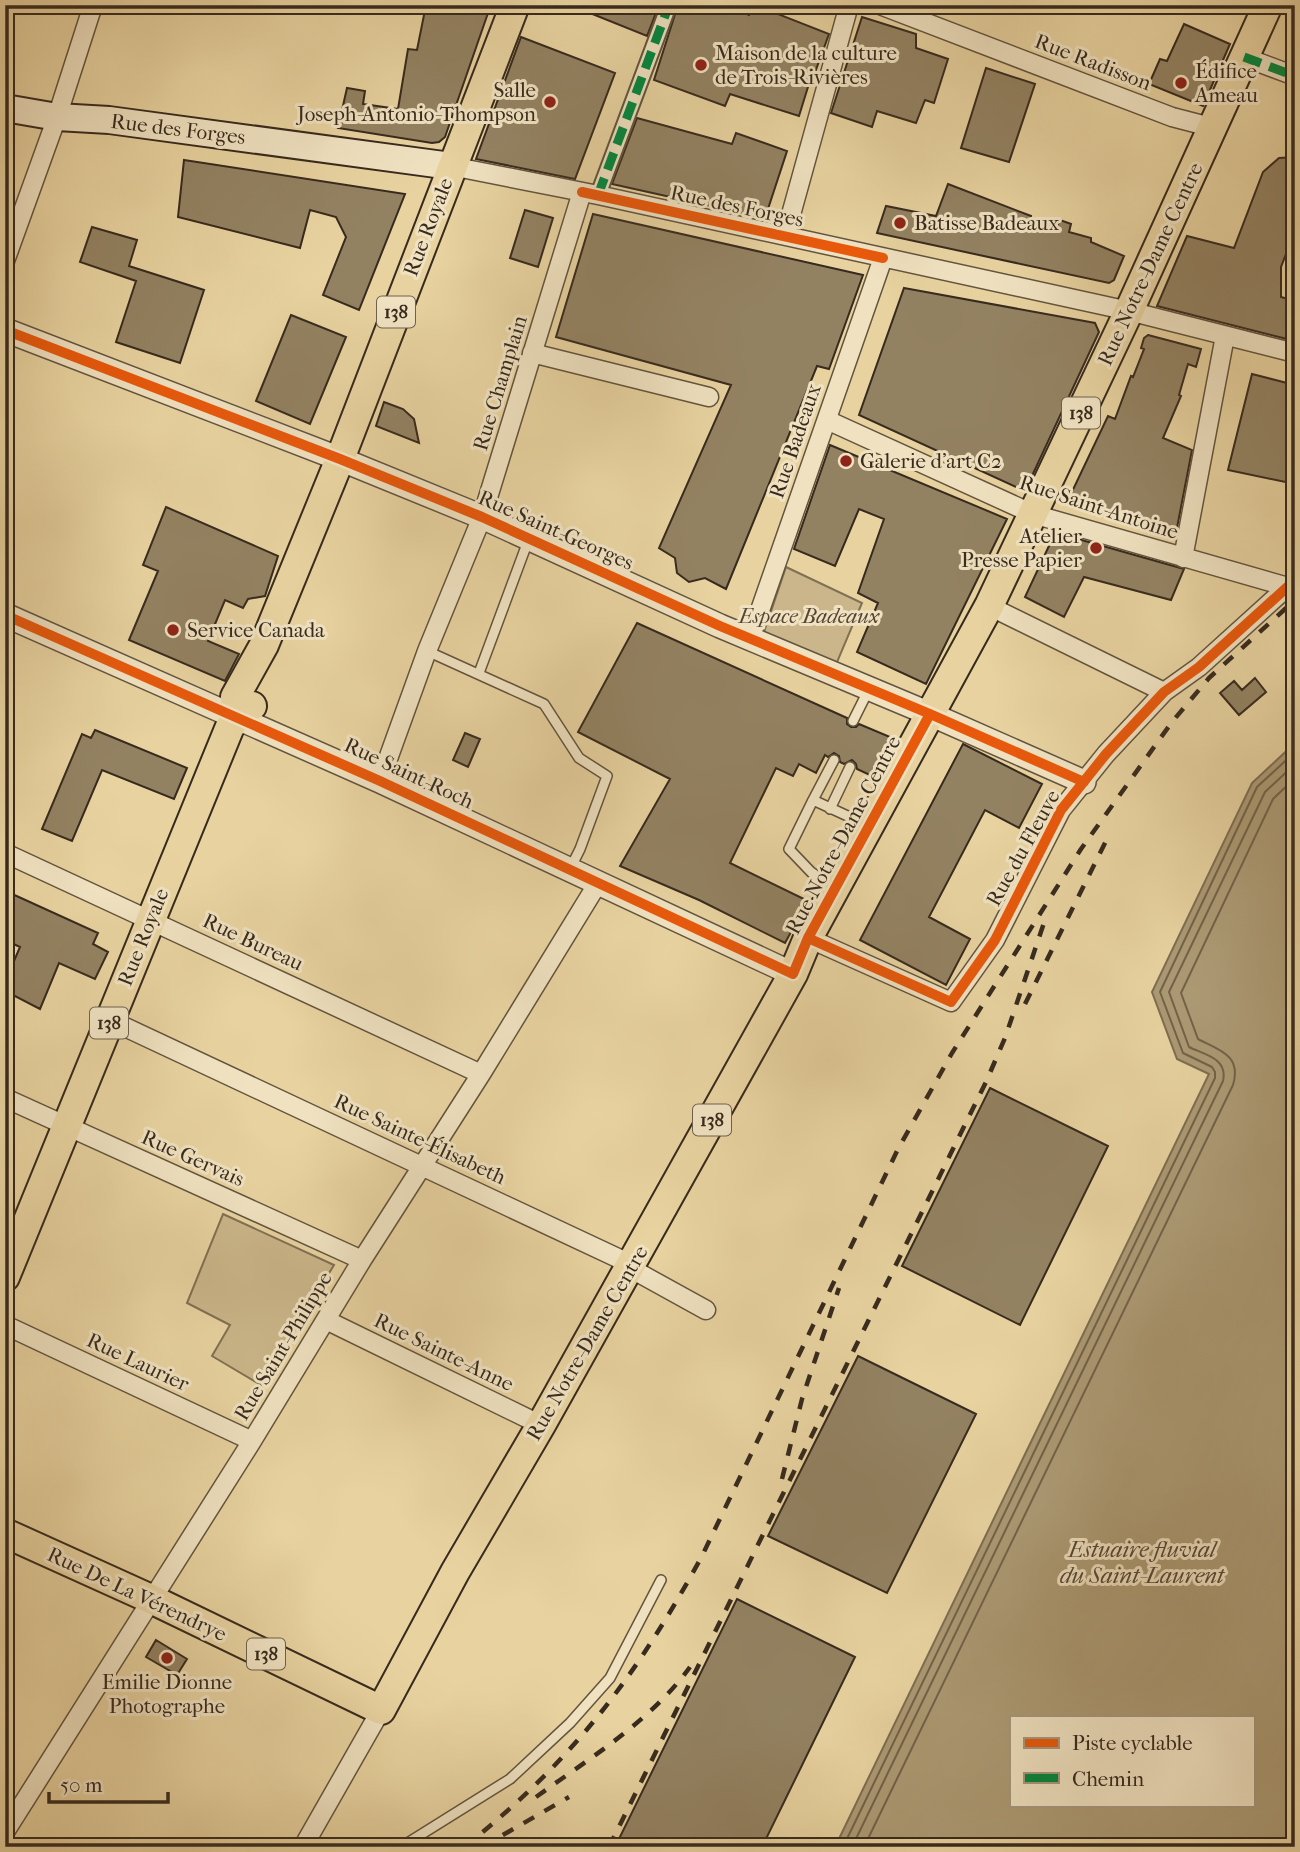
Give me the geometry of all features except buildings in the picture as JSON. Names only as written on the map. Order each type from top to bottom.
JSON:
[{"type":"main road","name":"Rue Royale","points":[[5,1277],[150,919],[236,716],[235,697],[264,645],[340,458],[515,5]]},
{"type":"main road","name":"Rue Notre-Dame Centre","points":[[381,1710],[455,1572],[631,1266],[793,974],[808,938],[989,606],[1129,311],[1268,5]]},
{"type":"main road","name":"Rue des Forges","points":[[5,108],[57,117],[109,120],[451,166]]},
{"type":"main road","name":"Rue De La Vérendrye","points":[[5,1533],[151,1599],[381,1710]]},
{"type":"street","points":[[5,261],[57,117],[93,5]]},
{"type":"street","points":[[590,193],[669,5]]},
{"type":"street","points":[[782,235],[787,229],[849,5]]},
{"type":"street","name":"Rue Radisson","points":[[880,5],[1172,117],[1199,124],[1211,132]]},
{"type":"street","points":[[1244,57],[1295,76]]},
{"type":"street","name":"Rue des Forges","points":[[451,166],[590,193],[1129,311],[1295,353]]},
{"type":"street","name":"Rue Champlain","points":[[380,781],[427,651],[482,517],[532,354],[590,193]]},
{"type":"street","name":"Rue Badeaux","points":[[750,639],[883,258]]},
{"type":"street","name":"Rue Saint-Georges","points":[[5,330],[340,458],[482,517],[750,639],[1084,782]]},
{"type":"street","points":[[1183,558],[1225,336]]},
{"type":"street","points":[[532,354],[709,397]]},
{"type":"street","name":"Rue Saint-Antoine","points":[[827,420],[1032,514],[1183,558],[1291,584]]},
{"type":"street","name":"Rue du Fleuve","points":[[808,938],[951,1002],[995,940],[1061,810],[1106,754],[1164,692],[1199,667],[1291,584]]},
{"type":"street","points":[[989,606],[1164,692]]},
{"type":"street","name":"Rue Saint-Roch","points":[[5,615],[380,781],[793,974]]},
{"type":"street","name":"Rue Bureau","points":[[5,853],[481,1074]]},
{"type":"street","name":"Rue Saint-Philippe","points":[[5,1832],[252,1441],[598,883]]},
{"type":"street","name":"Rue Sainte-Élisabeth","points":[[110,1020],[622,1260],[639,1273],[706,1310]]},
{"type":"street","name":"Rue Gervais","points":[[5,1098],[362,1260]]},
{"type":"street","name":"Rue Sainte-Anne","points":[[326,1320],[541,1425]]},
{"type":"street","name":"Rue Laurier","points":[[5,1325],[252,1441]]},
{"type":"street","name":"Rue Notre-Dame Centre","points":[[303,1847],[381,1710]]},
{"type":"lane","points":[[479,674],[529,539]]},
{"type":"lane","points":[[427,651],[544,704],[579,758],[607,776],[570,869]]},
{"type":"lane","points":[[853,721],[869,689]]},
{"type":"lane","points":[[834,760],[789,849],[811,872],[835,889]]},
{"type":"lane","points":[[830,808],[850,766]]},
{"type":"lane","points":[[813,800],[869,826]]},
{"type":"lane","points":[[401,1847],[510,1779],[570,1723],[610,1678],[661,1580]]},
{"type":"green space","name":"Espace Badeaux","points":[[786,567],[862,603],[835,667],[764,632]]},
{"type":"green space","points":[[223,1214],[334,1265],[261,1385],[212,1356],[230,1325],[187,1303]]},
{"type":"water","name":"Estuaire fluvial du Saint-Laurent","points":[[1295,743],[1295,1847],[835,1847],[1209,1074],[1177,1059],[1152,992],[1252,783]]},
{"type":"railway","points":[[464,1847],[503,1815],[570,1749],[599,1715],[652,1640],[702,1556],[898,1149],[952,1053],[1081,849],[1172,722],[1209,678],[1295,600]]},
{"type":"railway","points":[[1025,1004],[1109,835]]},
{"type":"railway","points":[[609,1847],[986,1082],[1005,1038],[1047,914]]},
{"type":"railway","points":[[782,1479],[802,1399],[839,1288]]},
{"type":"railway","points":[[536,1797],[638,1722],[657,1705],[690,1667]]},
{"type":"railway","points":[[482,1847],[569,1797]]},
{"type":"marked path","points":[[598,195],[669,5]]},
{"type":"marked path","points":[[1244,57],[1295,76]]},
{"type":"cycle path","points":[[582,192],[883,258]]},
{"type":"cycle path","points":[[5,330],[340,459],[482,517],[720,626],[1084,782]]},
{"type":"cycle path","points":[[808,938],[951,1002],[995,940],[1061,810],[1106,754],[1164,692],[1199,667],[1295,580]]},
{"type":"cycle path","points":[[5,615],[380,781],[793,974],[808,938],[930,714]]},
{"type":"place","name":"Maison de la culture de Trois-Rivières","points":[[701,65]]},
{"type":"place","name":"Édifice Ameau","points":[[1181,83]]},
{"type":"place","name":"Salle Joseph-Antonio-Thompson","points":[[550,102]]},
{"type":"place","name":"Batisse Badeaux","points":[[900,223]]},
{"type":"place","name":"Galerie d'art C2","points":[[846,461]]},
{"type":"place","name":"Atelier Presse Papier","points":[[1096,548]]},
{"type":"place","name":"Service Canada","points":[[173,630]]},
{"type":"place","name":"Emilie Dionne Photographe","points":[[167,1658]]}]
